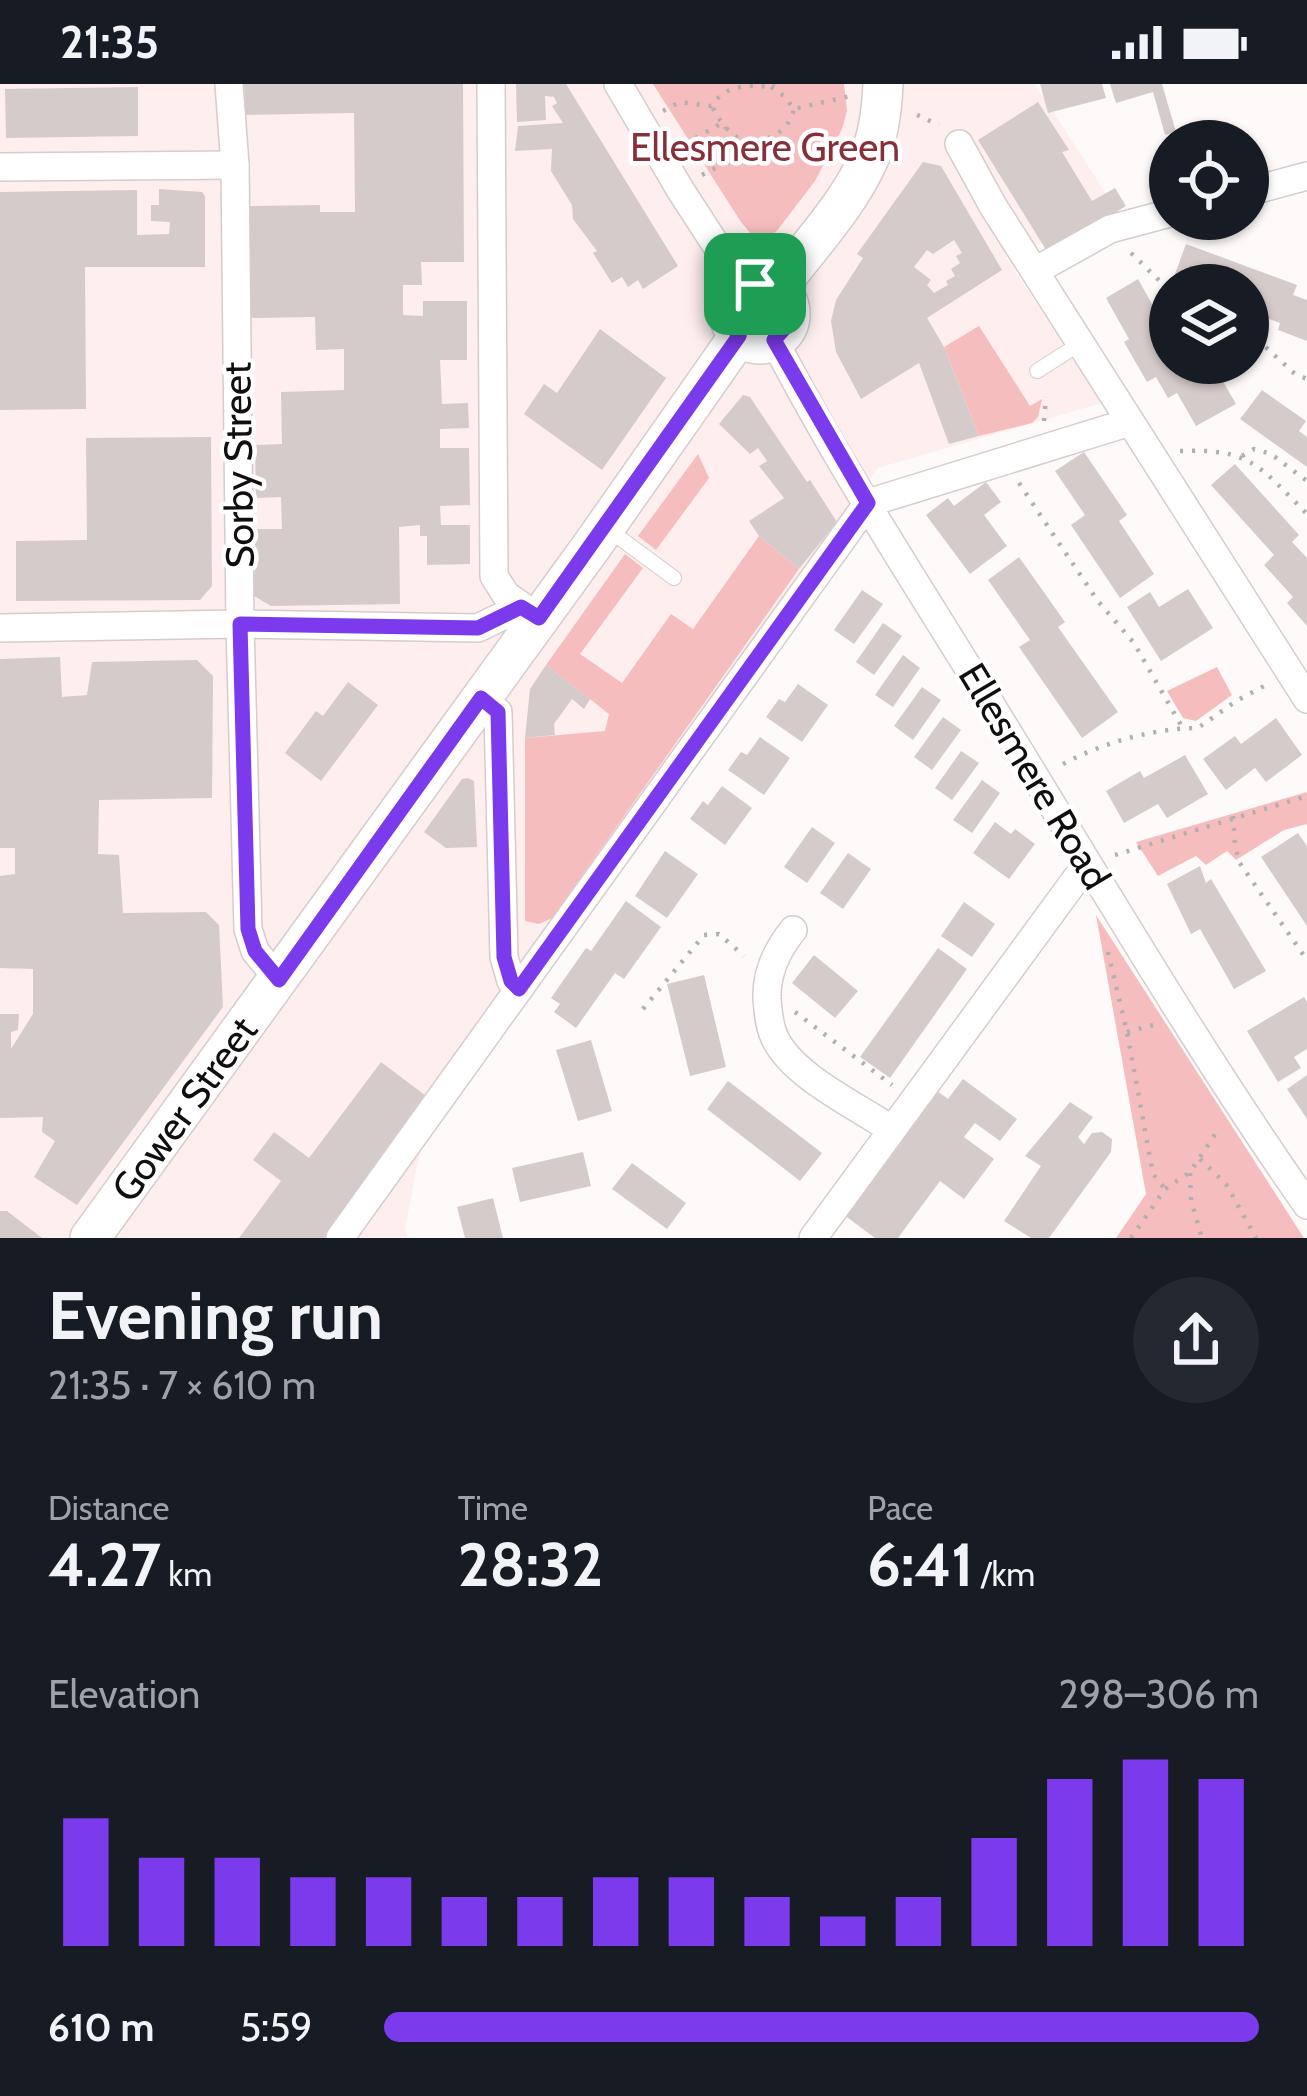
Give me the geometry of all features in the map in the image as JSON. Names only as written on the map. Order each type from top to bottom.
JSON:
[{"type":"main road","points":[[760,288],[788,303],[790,314],[783,333],[756,338],[732,327],[730,305],[735,296],[760,288],[832,216],[868,159],[878,128],[880,96]]},
{"type":"main road","name":"Gower Street","points":[[90,1238],[481,698],[530,613],[756,338]]},
{"type":"street","name":"Sorby Street","points":[[229,84],[235,165],[248,929],[255,951],[279,980]]},
{"type":"street","points":[[491,84],[494,575],[506,596],[530,613]]},
{"type":"street","points":[[618,84],[681,191],[760,288]]},
{"type":"street","points":[[959,144],[993,206],[1307,699]]},
{"type":"street","points":[[0,167],[235,165]]},
{"type":"street","points":[[1269,186],[1307,176]]},
{"type":"street","points":[[1035,271],[1111,229],[1149,219]]},
{"type":"street","name":"Ellesmere Road","points":[[756,338],[868,503],[1087,864],[1307,1205]]},
{"type":"street","points":[[340,1238],[868,503],[1130,422]]},
{"type":"street","points":[[0,628],[240,624],[478,628],[530,613]]},
{"type":"street","points":[[481,698],[498,712],[504,957],[511,981],[519,989]]},
{"type":"street","points":[[813,1238],[1087,864]]},
{"type":"street","points":[[794,930],[780,946],[768,985],[774,1037],[813,1078],[891,1129]]},
{"type":"lane","points":[[1037,371],[1081,343]]},
{"type":"lane","points":[[605,527],[674,578]]},
{"type":"path","points":[[711,106],[727,89],[773,86],[794,109]]},
{"type":"path","points":[[794,109],[848,96],[880,96],[940,125],[959,144]]},
{"type":"path","points":[[642,122],[680,102],[711,106],[724,125],[748,144],[787,127],[794,109]]},
{"type":"path","points":[[669,153],[724,125]]},
{"type":"path","points":[[681,191],[721,165],[729,142],[724,125]]},
{"type":"path","points":[[1111,229],[1149,272]]},
{"type":"path","points":[[1269,350],[1307,379]]},
{"type":"path","points":[[1242,456],[1255,448],[1271,454],[1307,481]]},
{"type":"path","points":[[1150,452],[1200,450],[1242,456],[1256,463],[1307,514]]},
{"type":"path","points":[[1005,461],[1096,600],[1134,643],[1182,727]]},
{"type":"path","points":[[1036,778],[1108,746],[1182,727],[1198,728],[1236,701],[1290,673]]},
{"type":"path","points":[[1087,864],[1307,796]]},
{"type":"path","points":[[1233,816],[1239,862],[1307,960]]},
{"type":"path","points":[[643,1009],[704,935],[719,934],[768,985],[912,1100]]},
{"type":"path","points":[[1107,948],[1153,1174],[1165,1190]]},
{"type":"path","points":[[1131,1238],[1165,1190],[1200,1159],[1236,1101]]},
{"type":"path","points":[[1200,1159],[1226,1184],[1256,1238]]},
{"type":"path","points":[[1190,1172],[1191,1200],[1202,1238]]},
{"type":"shaded area","points":[[0,84],[1035,84],[1120,215],[1006,257],[1102,403],[878,468],[430,1099],[405,1229],[408,1238],[0,1238]]},
{"type":"green space","name":"Ellesmere Green","points":[[653,84],[844,84],[847,111],[815,181],[776,232],[756,240]]},
{"type":"green space","points":[[979,326],[1030,406],[1042,399],[1032,423],[979,436],[944,347]]},
{"type":"green space","points":[[698,454],[709,478],[656,550],[638,536]]},
{"type":"green space","points":[[759,536],[799,569],[552,918],[539,924],[525,921],[525,738],[605,731],[609,714],[546,665],[625,554],[643,568],[580,654],[622,683],[671,614],[693,629]]},
{"type":"green space","points":[[1217,667],[1232,695],[1196,721],[1183,718],[1167,691]]},
{"type":"green space","points":[[1307,792],[1307,824],[1284,830],[1236,860],[1227,851],[1206,865],[1196,856],[1158,876],[1136,842]]},
{"type":"green space","points":[[1096,915],[1304,1238],[1116,1238],[1146,1194]]},
{"type":"building","points":[[244,84],[463,84],[464,262],[421,262],[422,285],[403,285],[403,315],[423,316],[423,301],[467,301],[467,360],[440,360],[442,404],[468,403],[469,428],[440,429],[440,448],[469,448],[470,505],[440,506],[441,525],[470,525],[470,564],[427,565],[427,536],[420,536],[420,525],[399,527],[400,604],[271,606],[254,596],[255,529],[282,529],[281,497],[256,498],[255,445],[282,444],[281,392],[344,390],[344,349],[316,350],[315,317],[247,318],[248,206],[320,205],[320,212],[355,212],[354,113],[245,115]]},
{"type":"building","points":[[516,84],[566,84],[678,266],[643,289],[638,280],[628,287],[622,277],[612,283],[593,253],[597,251],[573,219],[572,205],[551,171],[552,149],[515,151],[518,126],[563,123],[552,106],[557,103],[554,97],[545,96],[546,120],[517,122]]},
{"type":"building","points":[[1040,84],[1102,84],[1106,98],[1048,113]]},
{"type":"building","points":[[1110,84],[1162,84],[1172,120],[1161,120],[1153,92],[1116,103]]},
{"type":"building","points":[[138,87],[138,136],[6,138],[5,89]]},
{"type":"building","points":[[1038,102],[1069,150],[1062,152],[1092,201],[1115,188],[1126,206],[1048,253],[978,140]]},
{"type":"building","points":[[923,162],[941,166],[1002,270],[927,318],[944,347],[979,436],[949,444],[919,363],[861,399],[836,352],[831,321],[836,300],[863,258],[857,254]],"holes":[[[954,240],[962,253],[956,256],[960,263],[951,269],[955,276],[934,293],[927,285],[931,280],[914,267],[927,250],[933,254]]]},
{"type":"building","points":[[159,189],[205,196],[205,267],[85,267],[86,409],[0,410],[0,192],[137,190],[137,235],[169,234],[170,222],[151,221],[151,205],[159,205]]},
{"type":"building","points":[[1186,244],[1240,264],[1179,264]]},
{"type":"building","points":[[1269,275],[1297,285],[1293,295],[1307,300],[1307,341],[1278,330],[1280,323],[1269,319]]},
{"type":"building","points":[[1138,279],[1149,299],[1147,382],[1124,342],[1129,339],[1106,298]]},
{"type":"building","points":[[600,329],[666,378],[602,470],[524,414],[544,384],[557,393]]},
{"type":"building","points":[[1160,384],[1224,384],[1236,404],[1196,426],[1177,393],[1168,398]]},
{"type":"building","points":[[1262,390],[1306,421],[1299,431],[1307,437],[1307,467],[1240,419]]},
{"type":"building","points":[[743,395],[750,397],[837,522],[799,569],[759,536],[749,521],[784,498],[759,466],[767,461],[758,448],[750,454],[719,424]]},
{"type":"building","points":[[211,437],[212,586],[200,600],[16,601],[16,541],[87,540],[86,438]]},
{"type":"building","points":[[1084,452],[1127,515],[1119,521],[1154,574],[1120,598],[1071,525],[1085,515],[1055,471]]},
{"type":"building","points":[[1235,464],[1299,535],[1292,542],[1307,558],[1307,626],[1287,603],[1293,597],[1264,565],[1274,555],[1211,485]]},
{"type":"building","points":[[986,482],[1001,502],[984,515],[1007,546],[970,574],[926,515],[948,498],[954,506]]},
{"type":"building","points":[[1019,557],[1065,622],[1058,627],[1118,712],[1082,738],[1019,647],[1030,640],[988,580]]},
{"type":"building","points":[[1188,589],[1213,628],[1161,661],[1127,607],[1150,592],[1159,607]]},
{"type":"building","points":[[862,590],[883,604],[854,644],[834,630]]},
{"type":"building","points":[[883,623],[902,636],[874,675],[856,662]]},
{"type":"building","points":[[903,655],[920,668],[893,707],[875,695]]},
{"type":"building","points":[[60,657],[62,697],[87,695],[92,662],[197,660],[213,676],[212,798],[99,800],[98,854],[119,855],[123,913],[206,912],[219,925],[223,1007],[77,1205],[34,1177],[55,1141],[42,1132],[43,1117],[0,1118],[0,1014],[19,1014],[18,1030],[11,1032],[11,1049],[33,1014],[33,969],[0,968],[0,876],[15,874],[15,848],[0,848],[0,659]]},
{"type":"building","points":[[546,665],[590,699],[584,709],[572,699],[554,724],[555,735],[525,738],[530,689]]},
{"type":"building","points":[[348,682],[378,705],[321,781],[285,753],[316,711],[323,716]]},
{"type":"building","points":[[798,684],[828,705],[802,742],[766,717]]},
{"type":"building","points":[[922,687],[941,700],[913,740],[894,726]]},
{"type":"building","points":[[943,717],[961,730],[932,770],[914,757]]},
{"type":"building","points":[[1276,718],[1302,755],[1266,782],[1255,768],[1226,790],[1203,759],[1235,736],[1241,744]]},
{"type":"building","points":[[760,737],[790,758],[764,795],[728,770]]},
{"type":"building","points":[[961,751],[979,763],[952,800],[935,788]]},
{"type":"building","points":[[1185,755],[1208,794],[1167,818],[1158,804],[1124,823],[1106,791],[1140,771],[1144,778]]},
{"type":"building","points":[[462,779],[474,781],[477,847],[446,848],[424,832]]},
{"type":"building","points":[[982,780],[1000,793],[972,833],[953,820]]},
{"type":"building","points":[[722,786],[752,808],[725,845],[690,819]]},
{"type":"building","points":[[995,822],[1035,844],[1009,879],[973,853]]},
{"type":"building","points":[[812,827],[835,843],[807,883],[784,867]]},
{"type":"building","points":[[1298,833],[1307,846],[1307,926],[1261,857]]},
{"type":"building","points":[[665,851],[698,874],[667,918],[635,896]]},
{"type":"building","points":[[848,853],[871,869],[843,909],[820,893]]},
{"type":"building","points":[[1200,866],[1206,883],[1211,879],[1266,971],[1234,989],[1200,929],[1191,934],[1167,884]]},
{"type":"building","points":[[626,901],[661,927],[624,979],[615,973],[576,1028],[554,1012],[560,1004],[551,998]]},
{"type":"building","points":[[964,902],[995,924],[972,957],[941,936]]},
{"type":"building","points":[[938,948],[967,969],[890,1078],[860,1057]]},
{"type":"building","points":[[814,955],[858,991],[835,1018],[792,983]]},
{"type":"building","points":[[704,975],[726,1067],[690,1076],[667,984]]},
{"type":"building","points":[[1304,997],[1307,1049],[1294,1057],[1301,1068],[1278,1082],[1247,1031]]},
{"type":"building","points":[[591,1040],[612,1111],[578,1121],[556,1050]]},
{"type":"building","points":[[381,1062],[430,1099],[325,1238],[239,1238],[281,1181],[253,1160],[274,1132],[309,1158]]},
{"type":"building","points":[[1307,1075],[1307,1119],[1287,1089]]},
{"type":"building","points":[[963,1079],[1017,1119],[1000,1141],[975,1123],[964,1137],[994,1159],[964,1199],[940,1181],[898,1238],[875,1238],[840,1212],[933,1088],[948,1099]]},
{"type":"building","points":[[728,1081],[822,1153],[800,1181],[707,1109]]},
{"type":"building","points":[[1070,1102],[1093,1117],[1078,1137],[1084,1144],[1092,1133],[1102,1132],[1112,1139],[1111,1152],[1049,1238],[1031,1238],[1004,1221],[1041,1166],[1025,1156]]},
{"type":"building","points":[[583,1152],[591,1186],[520,1202],[512,1168]]},
{"type":"building","points":[[632,1163],[686,1203],[667,1229],[612,1189]]},
{"type":"building","points":[[493,1198],[503,1238],[465,1238],[457,1207]]},
{"type":"building","points":[[0,1211],[7,1211],[42,1238],[0,1238]]},
{"type":"route","points":[[755,284],[777,289],[788,303],[788,324],[774,340],[868,503],[519,989],[511,981],[504,957],[498,712],[481,698],[279,980],[255,951],[248,929],[240,624],[478,628],[521,607],[539,618],[739,336],[732,327],[730,305],[744,288],[755,284]]}]
